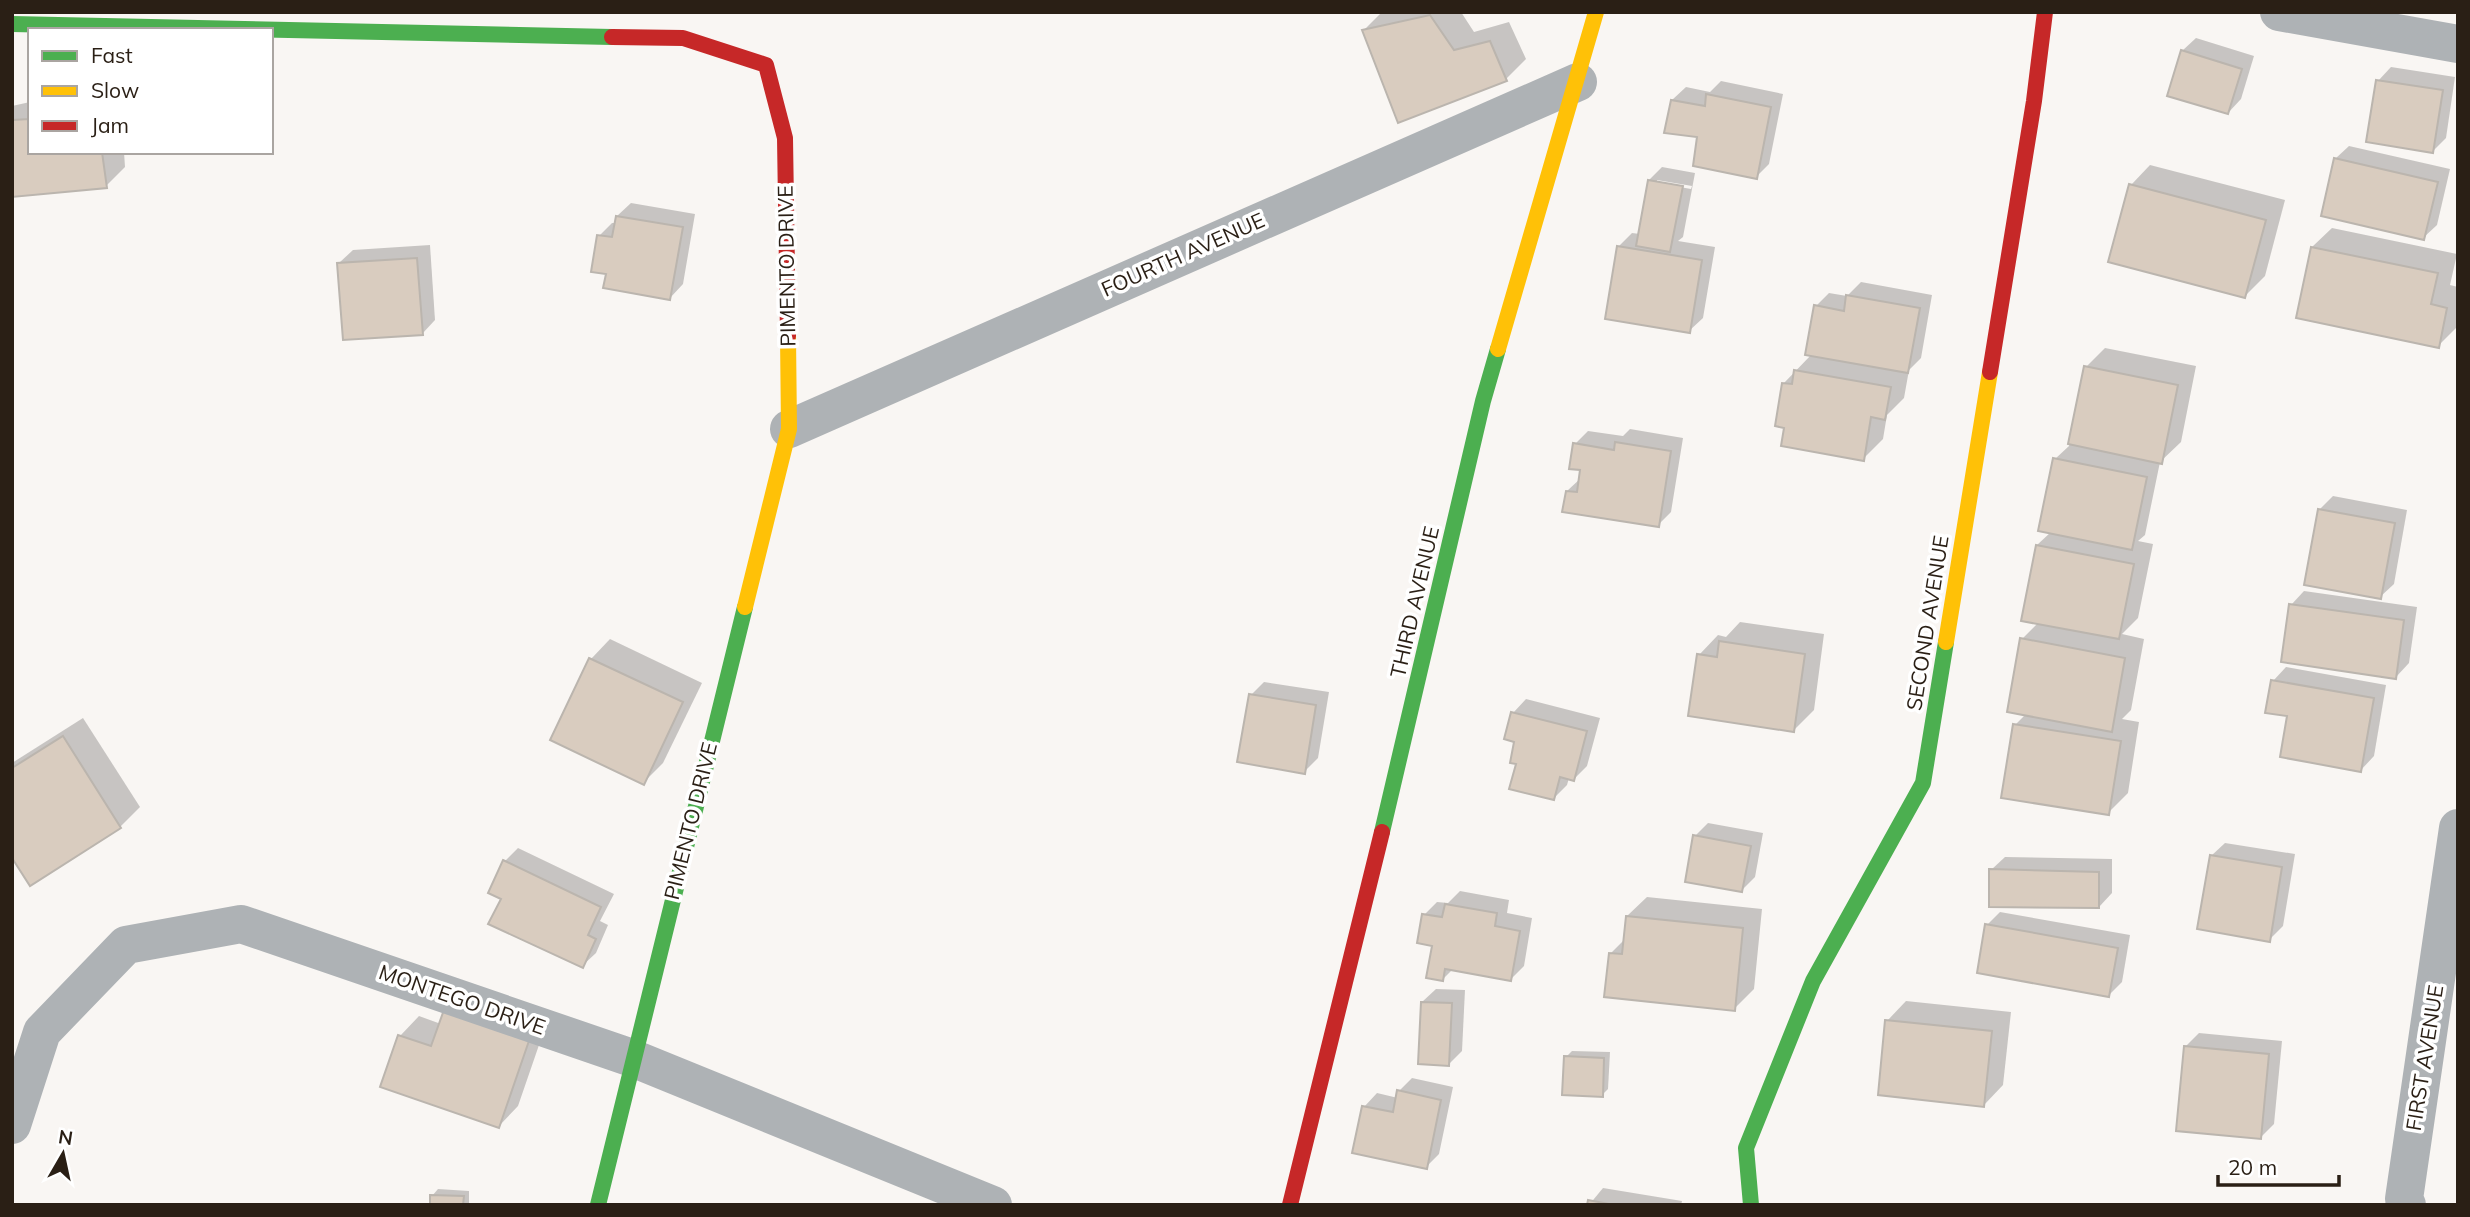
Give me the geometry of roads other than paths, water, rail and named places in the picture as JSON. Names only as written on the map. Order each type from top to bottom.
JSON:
[{"type":"street","name":"THIRD AVENUE","points":[[1290,1205],[1376,859],[1483,401],[1578,82],[1596,12]]},
{"type":"street","name":"SECOND AVENUE","points":[[1751,1205],[1746,1148],[1813,981],[1923,783],[2032,114],[2045,12]]},
{"type":"street","points":[[2279,12],[2458,44]]},
{"type":"street","name":"PIMENTO DRIVE","points":[[12,24],[204,28]]},
{"type":"street","name":"PIMENTO DRIVE","points":[[273,29],[683,38],[766,65],[785,138],[789,429],[632,1058],[598,1205]]},
{"type":"street","name":"FOURTH AVENUE","points":[[789,429],[1578,82]]},
{"type":"street","name":"FIRST AVENUE","points":[[2406,1205],[2404,1199],[2454,894],[2458,828]]},
{"type":"street","name":"MONTEGO DRIVE","points":[[12,1125],[42,1032],[126,945],[241,923],[632,1058],[993,1205]]}]
